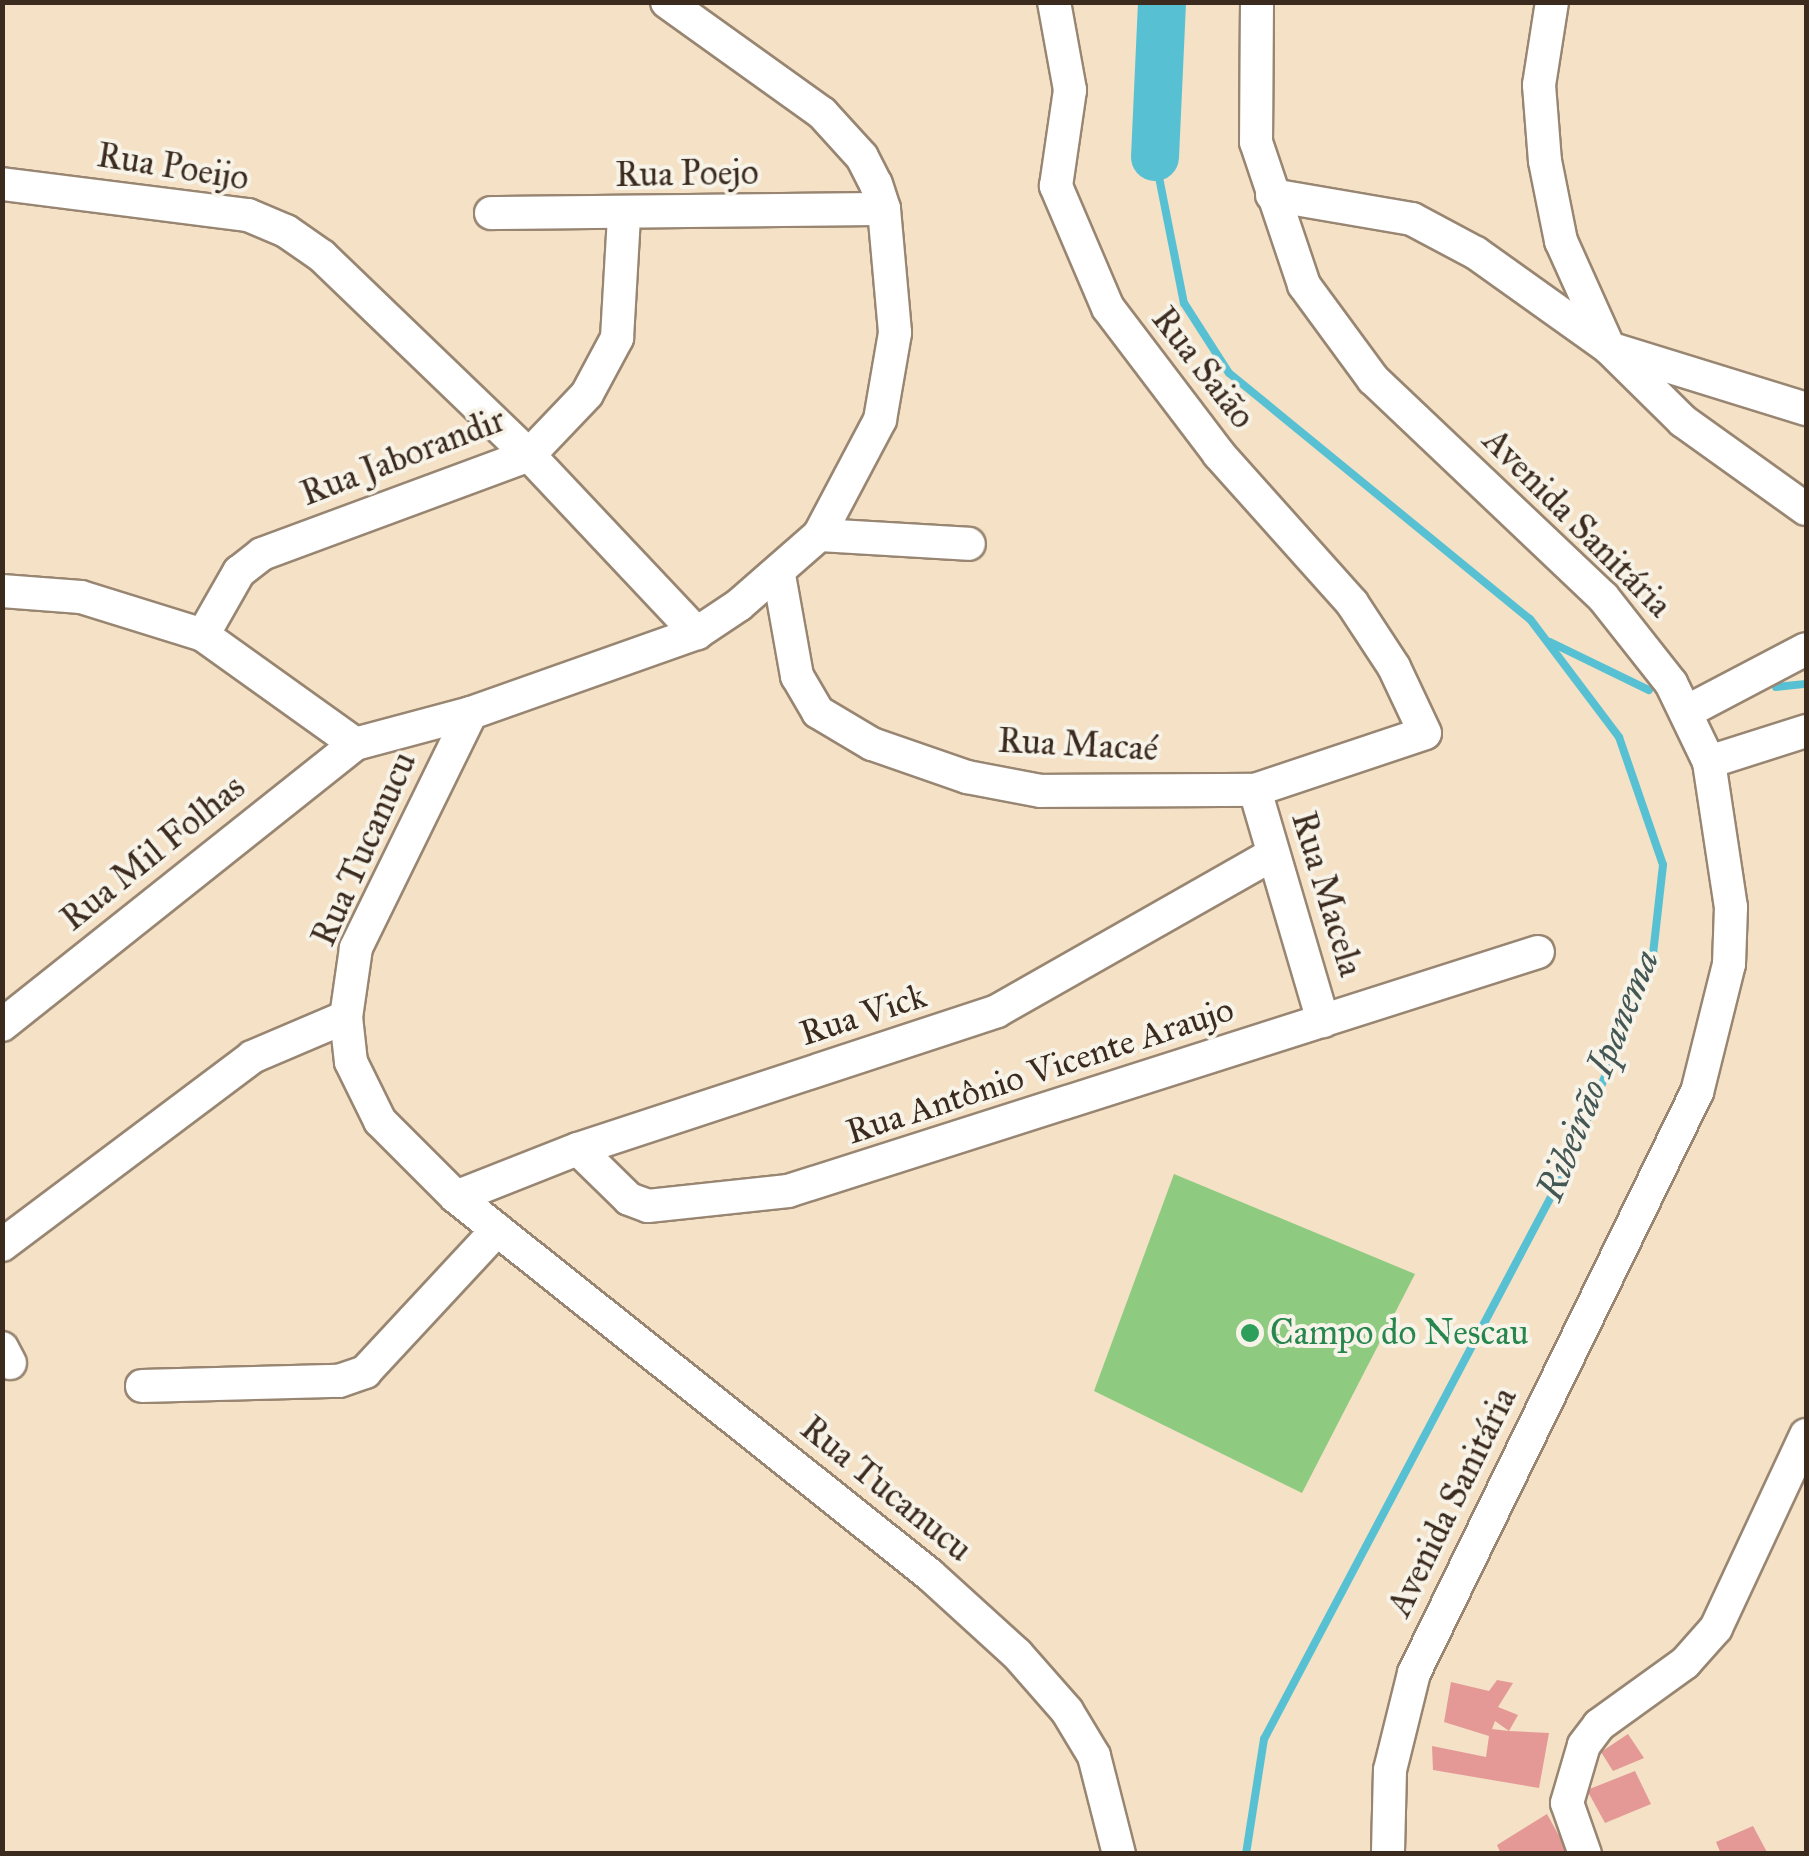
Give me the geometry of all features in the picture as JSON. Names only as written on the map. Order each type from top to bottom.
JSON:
[{"type":"street","points":[[2,591],[81,597],[203,635],[354,744],[470,713],[697,633],[779,575],[818,535],[868,452],[890,385],[894,333],[884,209],[862,157],[822,112],[667,2]]},
{"type":"street","name":"Rua Saião","points":[[1054,2],[1070,90],[1056,186],[1102,296],[1149,370],[1352,603],[1394,667],[1424,733]]},
{"type":"street","name":"Avenida Sanitária","points":[[1256,2],[1254,124],[1288,248],[1324,321],[1373,379],[1603,597],[1688,711],[1709,762],[1732,908],[1716,1032],[1697,1092],[1414,1673],[1390,1770],[1388,1854]]},
{"type":"street","points":[[1552,2],[1539,85],[1551,199],[1561,241],[1609,348],[1806,409]]},
{"type":"street","name":"Rua Poeijo","points":[[2,184],[248,215],[322,256],[529,455],[697,633]]},
{"type":"street","points":[[1272,195],[1380,210],[1446,234],[1609,348],[1683,421],[1806,509]]},
{"type":"street","name":"Rua Poejo","points":[[491,213],[624,216],[884,209]]},
{"type":"street","name":"Rua Jaborandir","points":[[203,635],[239,572],[262,554],[529,455],[586,394],[617,338],[624,216]]},
{"type":"street","points":[[818,535],[969,544]]},
{"type":"street","name":"Rua Macaé","points":[[779,575],[801,690],[829,721],[872,744],[967,777],[1041,791],[1255,790],[1424,733]]},
{"type":"street","points":[[1688,711],[1806,649]]},
{"type":"street","name":"Rua Tucanucu","points":[[470,713],[356,948],[346,1017],[364,1098],[402,1147],[456,1198],[930,1574],[1017,1654],[1068,1711],[1094,1756],[1120,1854]]},
{"type":"street","points":[[1709,762],[1806,732]]},
{"type":"street","name":"Rua Mil Folhas","points":[[2,1025],[354,744]]},
{"type":"street","name":"Rua Macela","points":[[1255,790],[1270,856],[1323,1021]]},
{"type":"street","name":"Rua Vick","points":[[456,1198],[578,1149],[996,1011],[1270,856]]},
{"type":"street","name":"Rua Antônio Vicente Araujo","points":[[578,1149],[638,1204],[734,1201],[849,1175],[1538,952]]},
{"type":"street","points":[[2,1245],[252,1057],[346,1017]]},
{"type":"street","points":[[142,1386],[339,1380],[365,1372],[497,1230]]},
{"type":"street","points":[[1585,1854],[1567,1804],[1584,1745],[1598,1724],[1685,1662],[1716,1628],[1806,1436]]},
{"type":"green space","name":"Campo do Nescau","points":[[1174,1174],[1415,1274],[1302,1493],[1094,1391]]},
{"type":"building","points":[[1497,1680],[1513,1683],[1498,1707],[1518,1715],[1509,1731],[1549,1733],[1539,1788],[1433,1770],[1432,1746],[1486,1757],[1489,1736],[1444,1722],[1451,1682],[1489,1691]],"holes":[[[1495,1721],[1509,1731],[1492,1729]]]},
{"type":"building","points":[[1628,1734],[1644,1758],[1613,1771],[1601,1752]]},
{"type":"building","points":[[1635,1771],[1651,1804],[1605,1823],[1587,1790]]},
{"type":"building","points":[[1547,1814],[1569,1854],[1501,1854],[1497,1845]]},
{"type":"building","points":[[1753,1826],[1768,1854],[1721,1854],[1716,1842]]},
{"type":"waterway","name":"Ribeirão Ipanema","points":[[1155,157],[1162,2]]},
{"type":"waterway","name":"Ribeirão Ipanema","points":[[1155,157],[1184,303],[1229,373],[1530,619],[1619,737],[1663,865],[1652,963],[1571,1159],[1264,1739],[1246,1854]]},
{"type":"waterway","points":[[1550,642],[1649,690]]},
{"type":"waterway","points":[[1776,687],[1806,684]]},
{"type":"place","name":"Campo do Nescau","points":[[1250,1333]]}]
